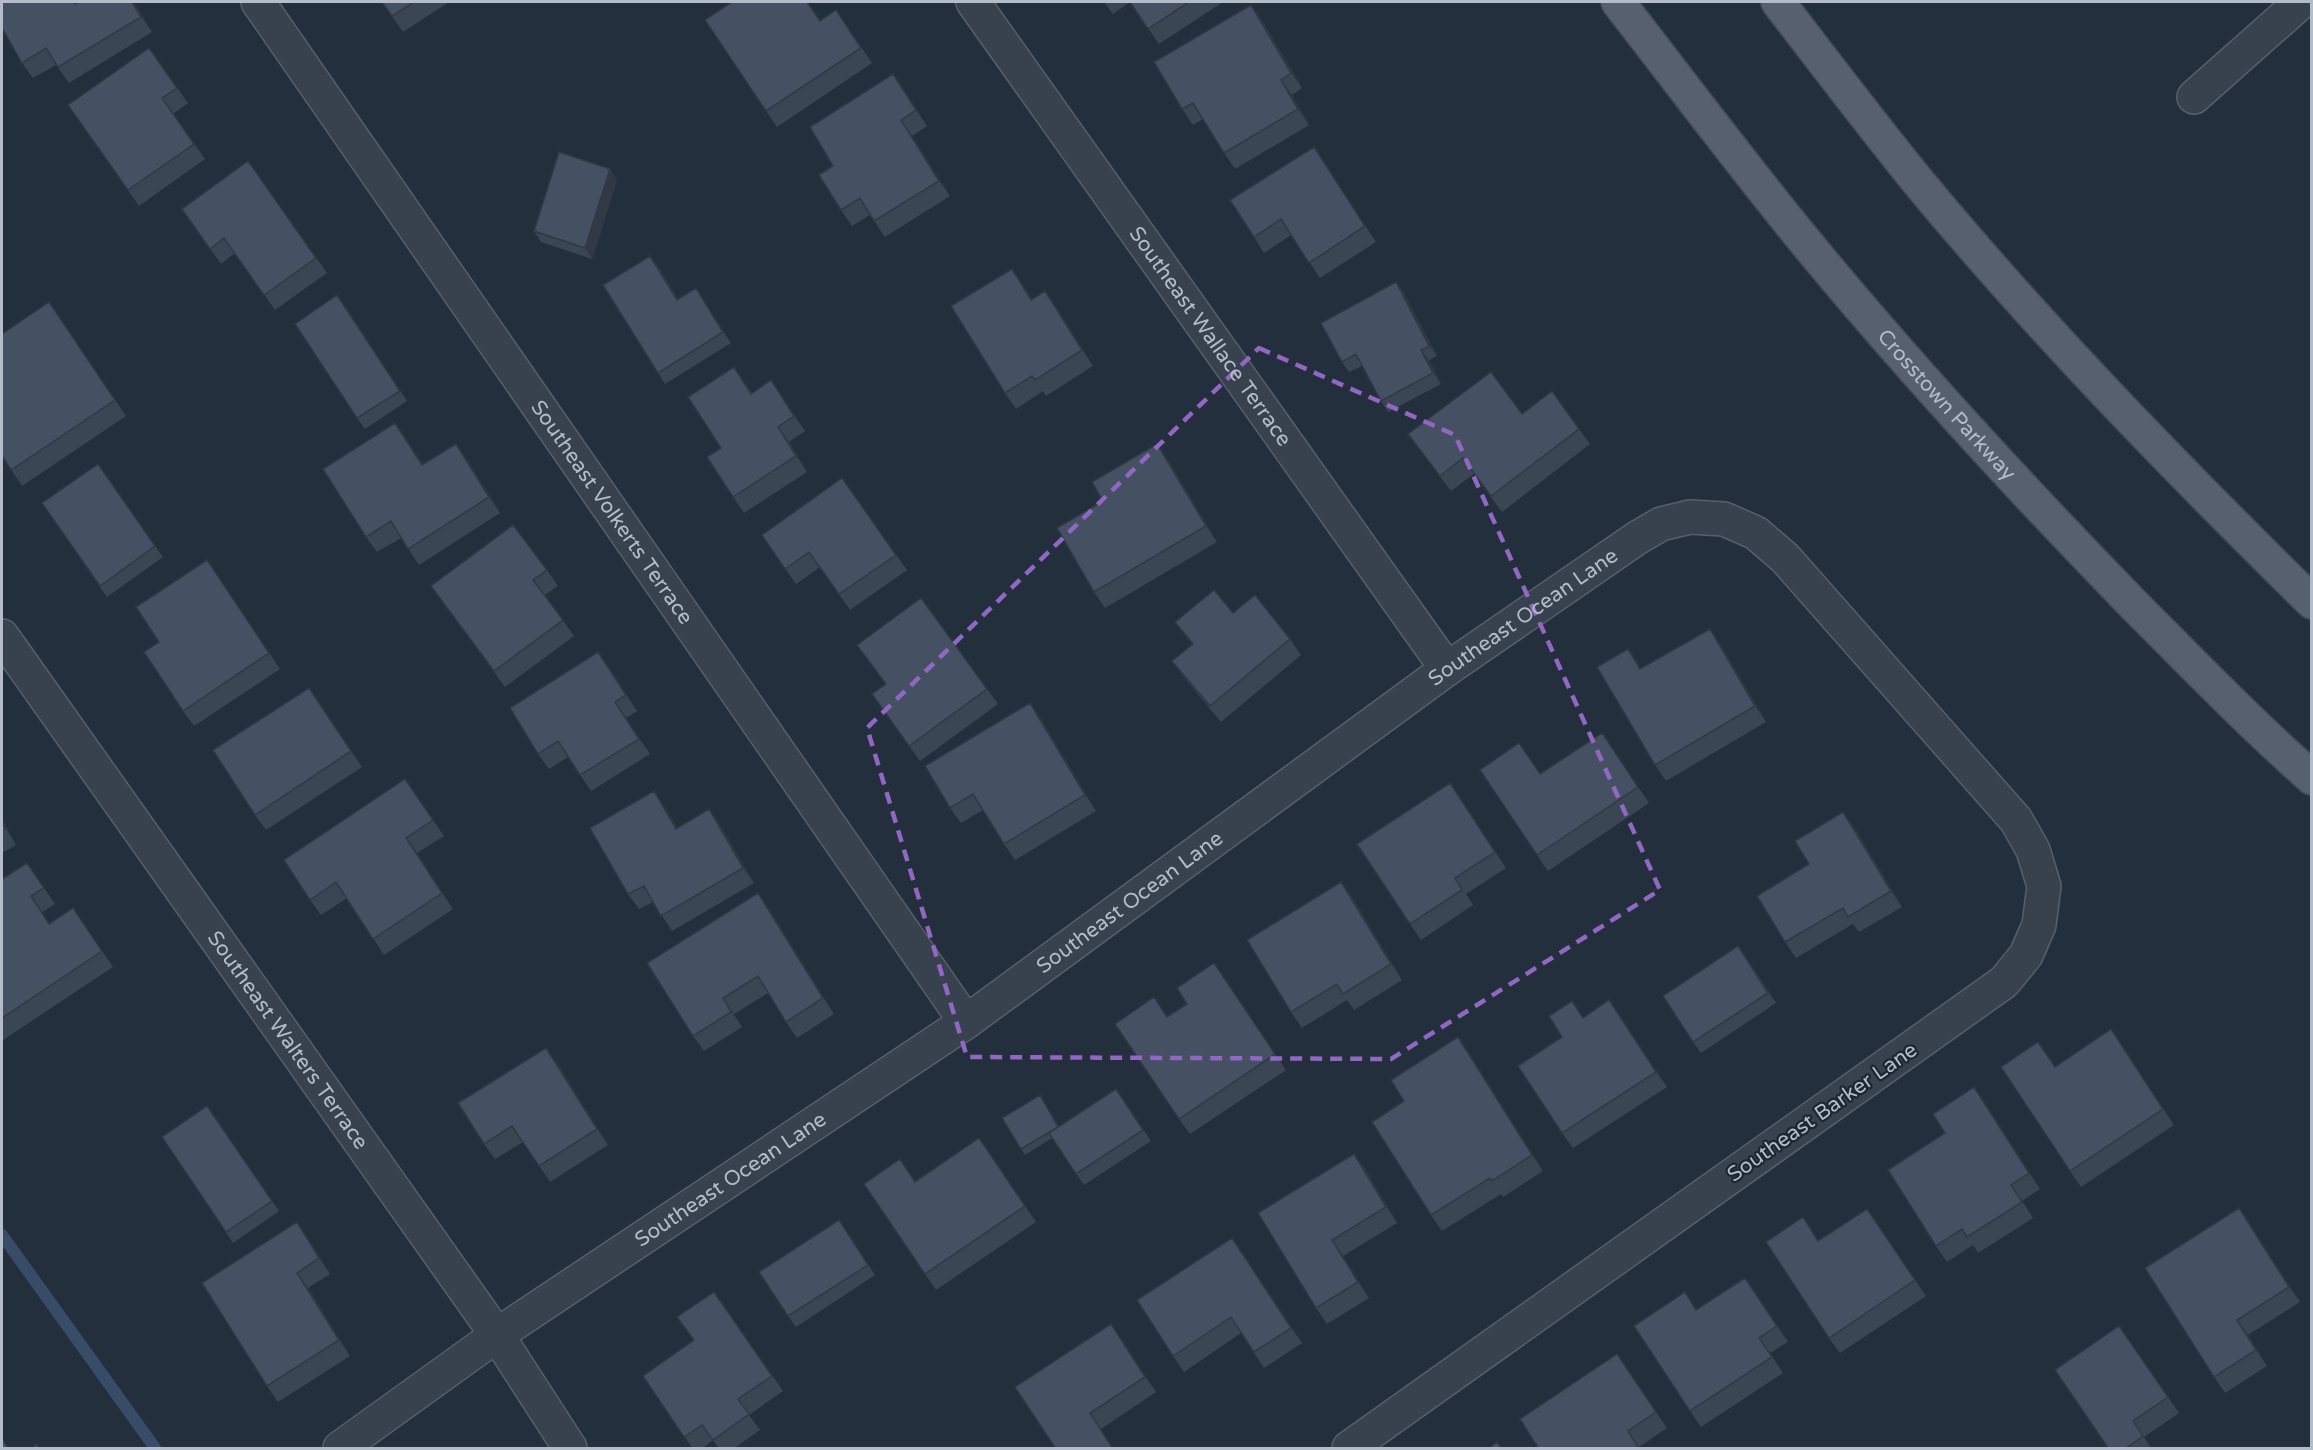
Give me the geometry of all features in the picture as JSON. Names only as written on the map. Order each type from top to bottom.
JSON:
[{"type":"main road","name":"Crosstown Parkway","points":[[1618,2],[1808,245],[1920,376],[2080,551],[2207,679],[2312,778]]},
{"type":"main road","points":[[1778,2],[1921,185],[2019,296],[2130,417],[2312,602]]},
{"type":"street","name":"Southeast Volkerts Terrace","points":[[258,2],[966,1022]]},
{"type":"street","name":"Southeast Wallace Terrace","points":[[973,2],[1447,669]]},
{"type":"street","points":[[2194,96],[2301,2]]},
{"type":"street","name":"Southeast Ocean Lane","points":[[340,1449],[497,1335],[966,1022],[1447,669],[1636,538],[1661,524],[1690,517],[1724,519],[1756,533],[1785,558],[1898,687]]},
{"type":"street","name":"Southeast Walters Terrace","points":[[2,636],[497,1335],[570,1449]]},
{"type":"street","name":"Southeast Barker Lane","points":[[1349,1449],[2004,982],[2026,956],[2039,925],[2044,886],[2033,850],[2016,820],[1898,687]]},
{"type":"highlighted area","points":[[1259,348],[1455,435],[1660,890],[1391,1059],[967,1057],[867,728]]},
{"type":"building","points":[[2,2],[74,2],[75,4],[78,2],[132,2],[141,17],[58,67],[46,48],[22,63],[2,28]]},
{"type":"building","points":[[382,2],[414,2],[392,16]]},
{"type":"building","points":[[732,2],[807,2],[820,21],[836,10],[861,48],[766,111],[705,20]]},
{"type":"building","points":[[1130,2],[1189,2],[1148,29]]},
{"type":"building","points":[[1251,5],[1291,73],[1281,80],[1298,109],[1224,153],[1193,103],[1182,109],[1154,62]]},
{"type":"building","points":[[149,48],[177,88],[162,98],[194,144],[128,190],[68,105]]},
{"type":"building","points":[[893,74],[916,110],[901,120],[939,181],[874,221],[860,198],[841,210],[819,175],[833,166],[810,127]]},
{"type":"building","points":[[1314,147],[1365,226],[1309,263],[1281,219],[1254,237],[1230,200]]},
{"type":"building","points":[[559,152],[610,169],[585,248],[534,231]]},
{"type":"building","points":[[248,161],[316,258],[264,295],[224,238],[210,249],[182,209]]},
{"type":"building","points":[[650,256],[677,300],[696,288],[723,332],[658,373],[603,285]]},
{"type":"building","points":[[1012,269],[1031,300],[1045,291],[1082,350],[1035,380],[1032,376],[1005,393],[951,306]]},
{"type":"building","points":[[1396,282],[1429,346],[1421,350],[1433,373],[1381,401],[1356,354],[1342,362],[1321,323]]},
{"type":"building","points":[[337,295],[400,391],[357,418],[295,324]]},
{"type":"building","points":[[49,302],[115,400],[11,470],[2,456],[2,334]]},
{"type":"building","points":[[734,367],[751,394],[771,380],[794,416],[778,427],[796,456],[733,497],[707,457],[721,448],[688,397]]},
{"type":"building","points":[[1491,372],[1522,414],[1552,391],[1579,429],[1491,496],[1463,458],[1440,476],[1408,434]]},
{"type":"building","points":[[395,423],[422,465],[456,444],[489,497],[408,549],[391,521],[366,537],[323,469]]},
{"type":"building","points":[[1157,444],[1206,526],[1094,592],[1057,528],[1103,501],[1092,482]]},
{"type":"building","points":[[98,464],[155,546],[100,586],[42,503]]},
{"type":"building","points":[[842,478],[896,555],[839,594],[809,552],[785,569],[762,535]]},
{"type":"building","points":[[513,525],[547,570],[533,580],[563,620],[494,671],[431,586]]},
{"type":"building","points":[[207,560],[269,653],[183,711],[144,652],[159,642],[136,607]]},
{"type":"building","points":[[1214,590],[1233,613],[1255,595],[1290,639],[1210,706],[1172,661],[1193,644],[1175,622]]},
{"type":"building","points":[[921,598],[987,689],[909,746],[872,694],[886,684],[857,645]]},
{"type":"building","points":[[1710,629],[1755,706],[1655,765],[1597,667],[1628,649],[1640,669]]},
{"type":"building","points":[[598,652],[626,695],[615,702],[639,739],[580,775],[558,741],[538,754],[510,708]]},
{"type":"building","points":[[309,688],[351,751],[255,815],[213,750]]},
{"type":"building","points":[[1030,703],[1085,795],[1004,844],[973,794],[950,808],[925,766]]},
{"type":"building","points":[[1602,733],[1638,787],[1537,855],[1480,770],[1519,743],[1540,774]]},
{"type":"building","points":[[405,779],[433,820],[406,838],[442,893],[373,939],[336,882],[310,900],[284,860]]},
{"type":"building","points":[[1450,783],[1495,852],[1455,878],[1462,890],[1410,924],[1357,844]]},
{"type":"building","points":[[654,791],[676,829],[709,809],[743,868],[661,916],[644,886],[628,894],[590,828]]},
{"type":"building","points":[[1843,812],[1891,891],[1848,917],[1843,908],[1785,942],[1757,896],[1809,864],[1795,841]]},
{"type":"building","points":[[27,863],[44,888],[31,896],[49,924],[73,908],[102,951],[2,1018],[2,879]]},
{"type":"building","points":[[1341,882],[1391,964],[1343,994],[1337,984],[1291,1012],[1247,940]]},
{"type":"building","points":[[758,893],[823,998],[786,1022],[758,976],[723,998],[731,1012],[693,1036],[647,963]]},
{"type":"building","points":[[1738,946],[1768,993],[1693,1042],[1663,996]]},
{"type":"building","points":[[1214,963],[1275,1054],[1179,1119],[1115,1024],[1154,997],[1167,1017],[1187,1004],[1177,988]]},
{"type":"building","points":[[1609,1000],[1656,1072],[1562,1133],[1518,1066],[1562,1037],[1549,1016],[1572,1001],[1583,1018]]},
{"type":"building","points":[[2111,1029],[2163,1109],[2070,1171],[2001,1067],[2038,1042],[2055,1067]]},
{"type":"building","points":[[1458,1037],[1532,1155],[1492,1181],[1490,1178],[1431,1215],[1372,1122],[1404,1101],[1391,1080]]},
{"type":"building","points":[[546,1048],[597,1129],[539,1166],[512,1126],[484,1144],[458,1103]]},
{"type":"building","points":[[1974,1087],[2029,1173],[2011,1185],[2022,1202],[1967,1237],[1962,1229],[1936,1246],[1888,1170],[1945,1133],[1933,1114]]},
{"type":"building","points":[[1116,1089],[1143,1130],[1076,1174],[1049,1133]]},
{"type":"building","points":[[1040,1095],[1058,1127],[1021,1149],[1002,1118]]},
{"type":"building","points":[[207,1106],[272,1201],[226,1232],[162,1137]]},
{"type":"building","points":[[979,1138],[1025,1206],[925,1274],[864,1184],[900,1159],[915,1182]]},
{"type":"building","points":[[1354,1154],[1386,1207],[1332,1240],[1358,1282],[1316,1308],[1258,1213]]},
{"type":"building","points":[[2239,1208],[2289,1287],[2237,1320],[2256,1350],[2214,1377],[2145,1268]]},
{"type":"building","points":[[1867,1209],[1915,1280],[1829,1338],[1766,1242],[1803,1217],[1818,1241]]},
{"type":"building","points":[[839,1220],[868,1265],[788,1316],[759,1272]]},
{"type":"building","points":[[297,1222],[319,1258],[297,1273],[339,1340],[267,1386],[202,1283]]},
{"type":"building","points":[[1232,1238],[1291,1328],[1254,1352],[1231,1317],[1173,1356],[1137,1300]]},
{"type":"building","points":[[1745,1278],[1777,1326],[1759,1338],[1772,1357],[1690,1411],[1634,1326],[1685,1292],[1696,1310]]},
{"type":"building","points":[[714,1292],[772,1376],[738,1399],[749,1414],[713,1440],[702,1425],[684,1437],[643,1376],[694,1340],[677,1317]]},
{"type":"building","points":[[1111,1324],[1145,1377],[1090,1413],[1113,1449],[1056,1449],[1015,1387]]},
{"type":"building","points":[[2119,1326],[2168,1397],[2133,1421],[2143,1436],[2125,1449],[2109,1449],[2055,1370]]},
{"type":"building","points":[[1617,1354],[1656,1412],[1628,1431],[1639,1449],[1539,1449],[1520,1419]]},
{"type":"building","points":[[2,1439],[9,1449],[2,1449]]},
{"type":"building","points":[[1497,1442],[1502,1449],[1488,1449]]},
{"type":"waterway","points":[[2,1235],[155,1448]]}]
